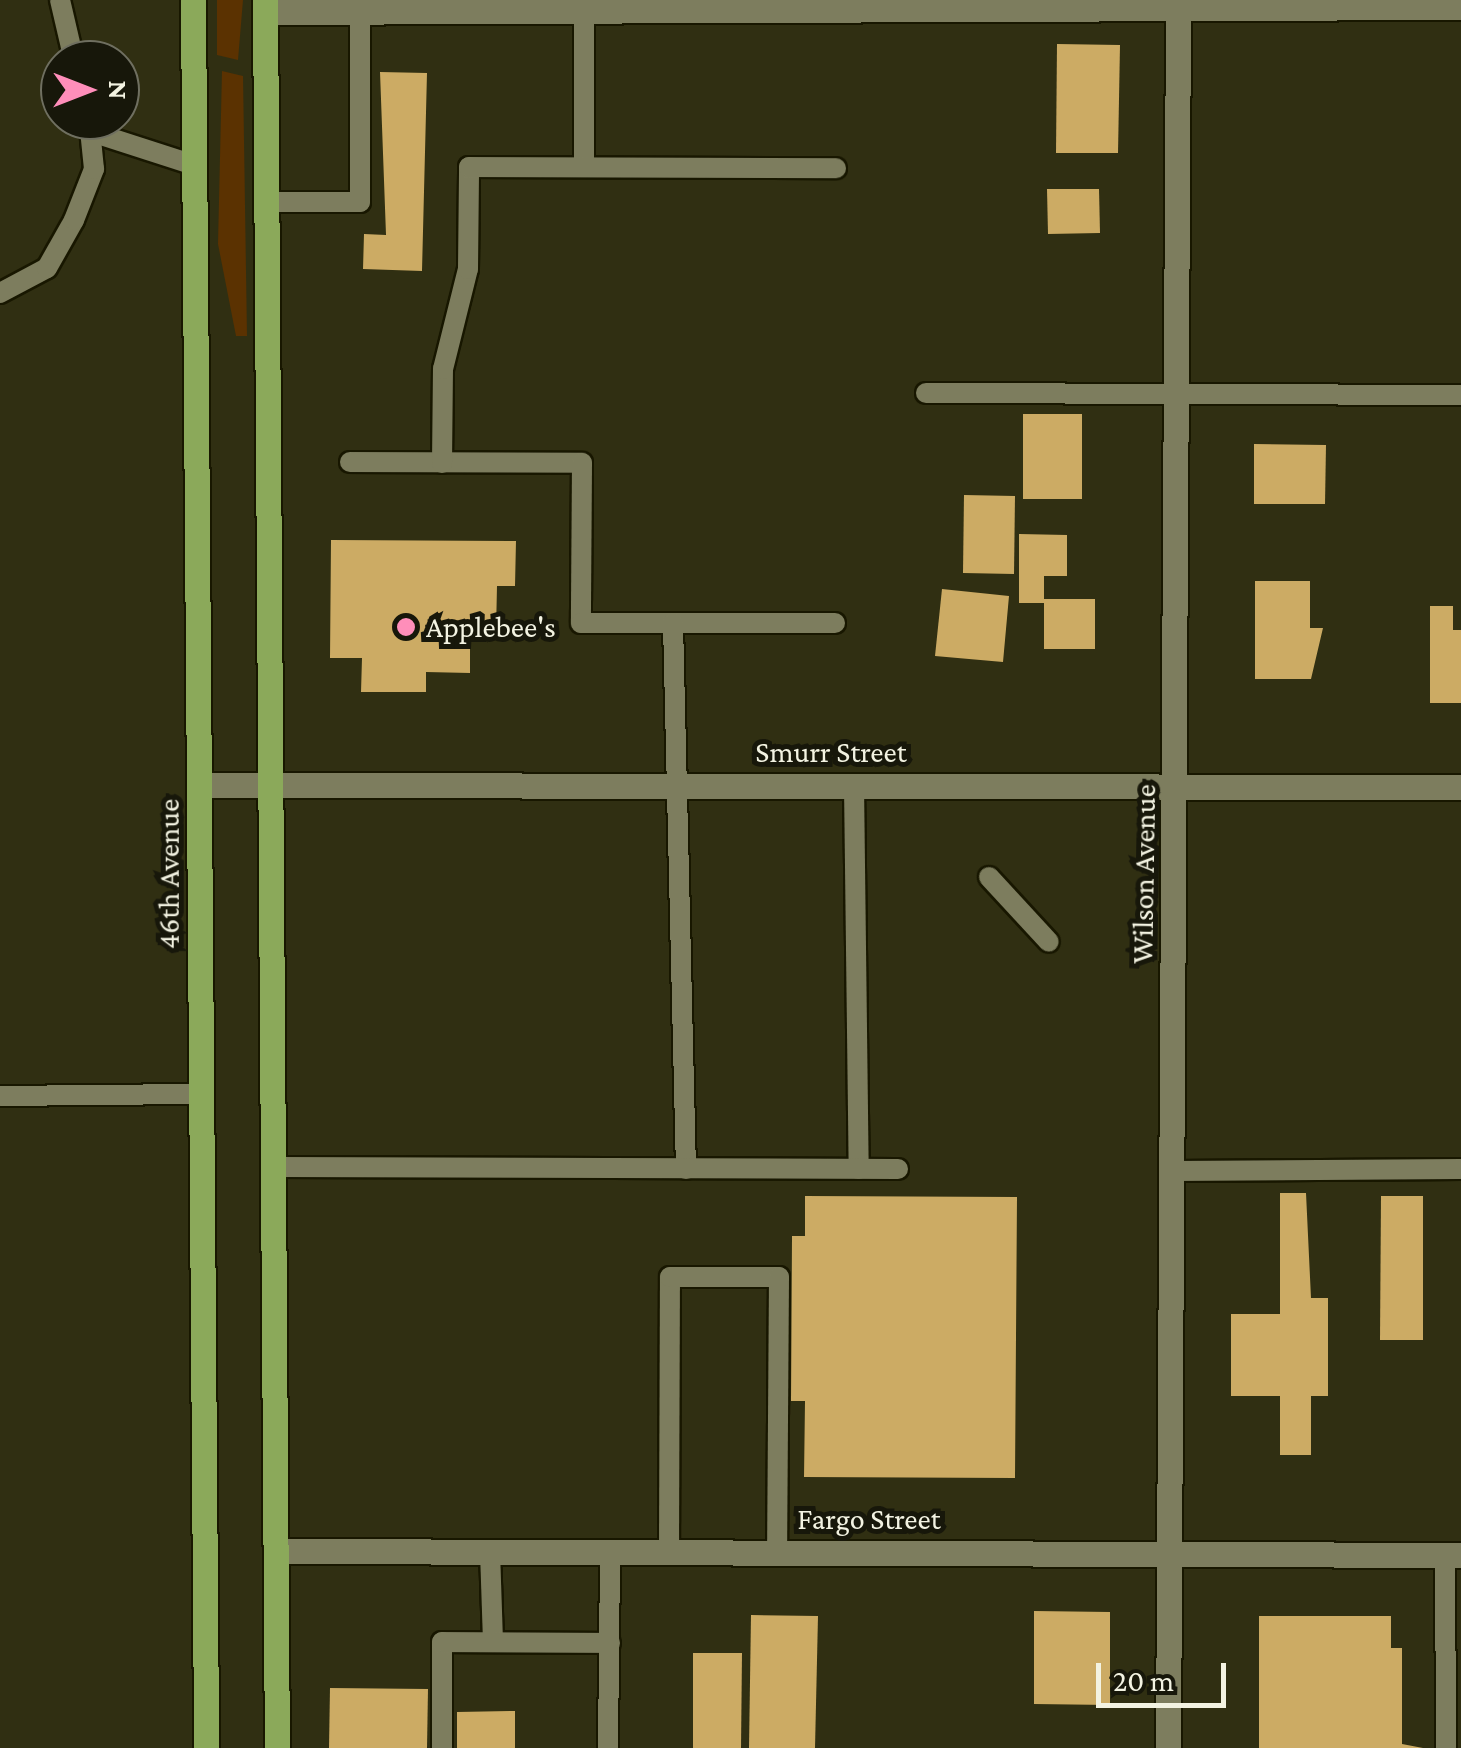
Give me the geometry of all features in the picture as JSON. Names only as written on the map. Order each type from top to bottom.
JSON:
[{"type":"main road","name":"46th Avenue","points":[[193,0],[206,1748]]},
{"type":"main road","points":[[265,6],[277,1748]]},
{"type":"street","points":[[265,6],[503,5],[584,9],[1178,1],[1461,7]]},
{"type":"street","name":"Wilson Avenue","points":[[1168,1748],[1178,786],[1178,1]]},
{"type":"street","name":"Smurr Street","points":[[200,786],[272,782],[1461,787]]},
{"type":"street","name":"Fargo Street","points":[[277,1550],[1453,1554]]},
{"type":"lane","points":[[60,0],[69,40]]},
{"type":"lane","points":[[267,202],[360,202],[375,8]]},
{"type":"lane","points":[[584,9],[584,166]]},
{"type":"lane","points":[[0,293],[47,268],[94,169],[92,140]]},
{"type":"lane","points":[[128,140],[194,165]]},
{"type":"lane","points":[[442,463],[443,369],[468,269],[469,167],[836,168]]},
{"type":"lane","points":[[926,392],[1461,395]]},
{"type":"lane","points":[[350,462],[582,463],[581,623],[835,623]]},
{"type":"lane","points":[[673,624],[671,784],[686,1168]]},
{"type":"lane","points":[[854,784],[858,1168]]},
{"type":"lane","points":[[989,877],[1050,942]]},
{"type":"lane","points":[[0,1096],[202,1094]]},
{"type":"lane","points":[[275,1168],[898,1168]]},
{"type":"lane","points":[[1174,1171],[1461,1169]]},
{"type":"lane","points":[[669,1551],[670,1276],[779,1276],[778,1551]]},
{"type":"lane","points":[[490,1551],[492,1642]]},
{"type":"lane","points":[[608,1748],[610,1551]]},
{"type":"lane","points":[[1446,1748],[1453,1554]]},
{"type":"lane","points":[[442,1748],[442,1642],[610,1643]]},
{"type":"shaded area","points":[[217,0],[243,0],[238,60],[217,55]]},
{"type":"shaded area","points":[[222,71],[243,76],[247,336],[236,336],[218,244]]},
{"type":"building","points":[[1057,44],[1120,45],[1118,153],[1056,153]]},
{"type":"building","points":[[380,72],[427,73],[422,271],[363,269],[364,234],[386,235]]},
{"type":"building","points":[[1047,189],[1099,189],[1100,233],[1048,234]]},
{"type":"building","points":[[1023,414],[1082,414],[1082,499],[1023,499]]},
{"type":"building","points":[[1254,444],[1326,445],[1325,504],[1254,504]]},
{"type":"building","points":[[964,495],[1015,496],[1014,574],[963,573]]},
{"type":"building","points":[[1019,534],[1067,535],[1067,576],[1044,576],[1044,599],[1095,599],[1095,649],[1044,649],[1044,603],[1019,603]]},
{"type":"building","points":[[331,540],[516,541],[515,586],[497,586],[496,632],[470,632],[470,673],[426,672],[426,692],[361,692],[362,658],[330,658]]},
{"type":"building","points":[[1255,581],[1310,581],[1310,628],[1323,628],[1311,679],[1255,679]]},
{"type":"building","points":[[942,589],[1009,596],[1003,662],[935,656]]},
{"type":"building","points":[[1430,606],[1453,606],[1453,630],[1461,630],[1461,703],[1430,703]]},
{"type":"building","points":[[1280,1193],[1306,1193],[1311,1298],[1328,1298],[1328,1396],[1311,1396],[1311,1455],[1280,1455],[1280,1396],[1231,1396],[1231,1314],[1280,1314]]},
{"type":"building","points":[[805,1196],[1017,1197],[1015,1478],[804,1477],[805,1401],[791,1401],[792,1236],[805,1236]]},
{"type":"building","points":[[1381,1196],[1423,1196],[1423,1340],[1380,1340]]},
{"type":"building","points":[[1034,1611],[1110,1612],[1110,1705],[1034,1704]]},
{"type":"building","points":[[751,1615],[818,1616],[815,1748],[749,1748]]},
{"type":"building","points":[[1259,1616],[1391,1616],[1391,1648],[1402,1648],[1402,1744],[1423,1748],[1259,1748]]},
{"type":"building","points":[[693,1653],[742,1653],[741,1748],[693,1748]]},
{"type":"building","points":[[330,1688],[428,1689],[427,1748],[329,1748]]},
{"type":"building","points":[[515,1711],[515,1748],[457,1748],[457,1712]]},
{"type":"place","name":"Applebee's","points":[[406,627]]}]
